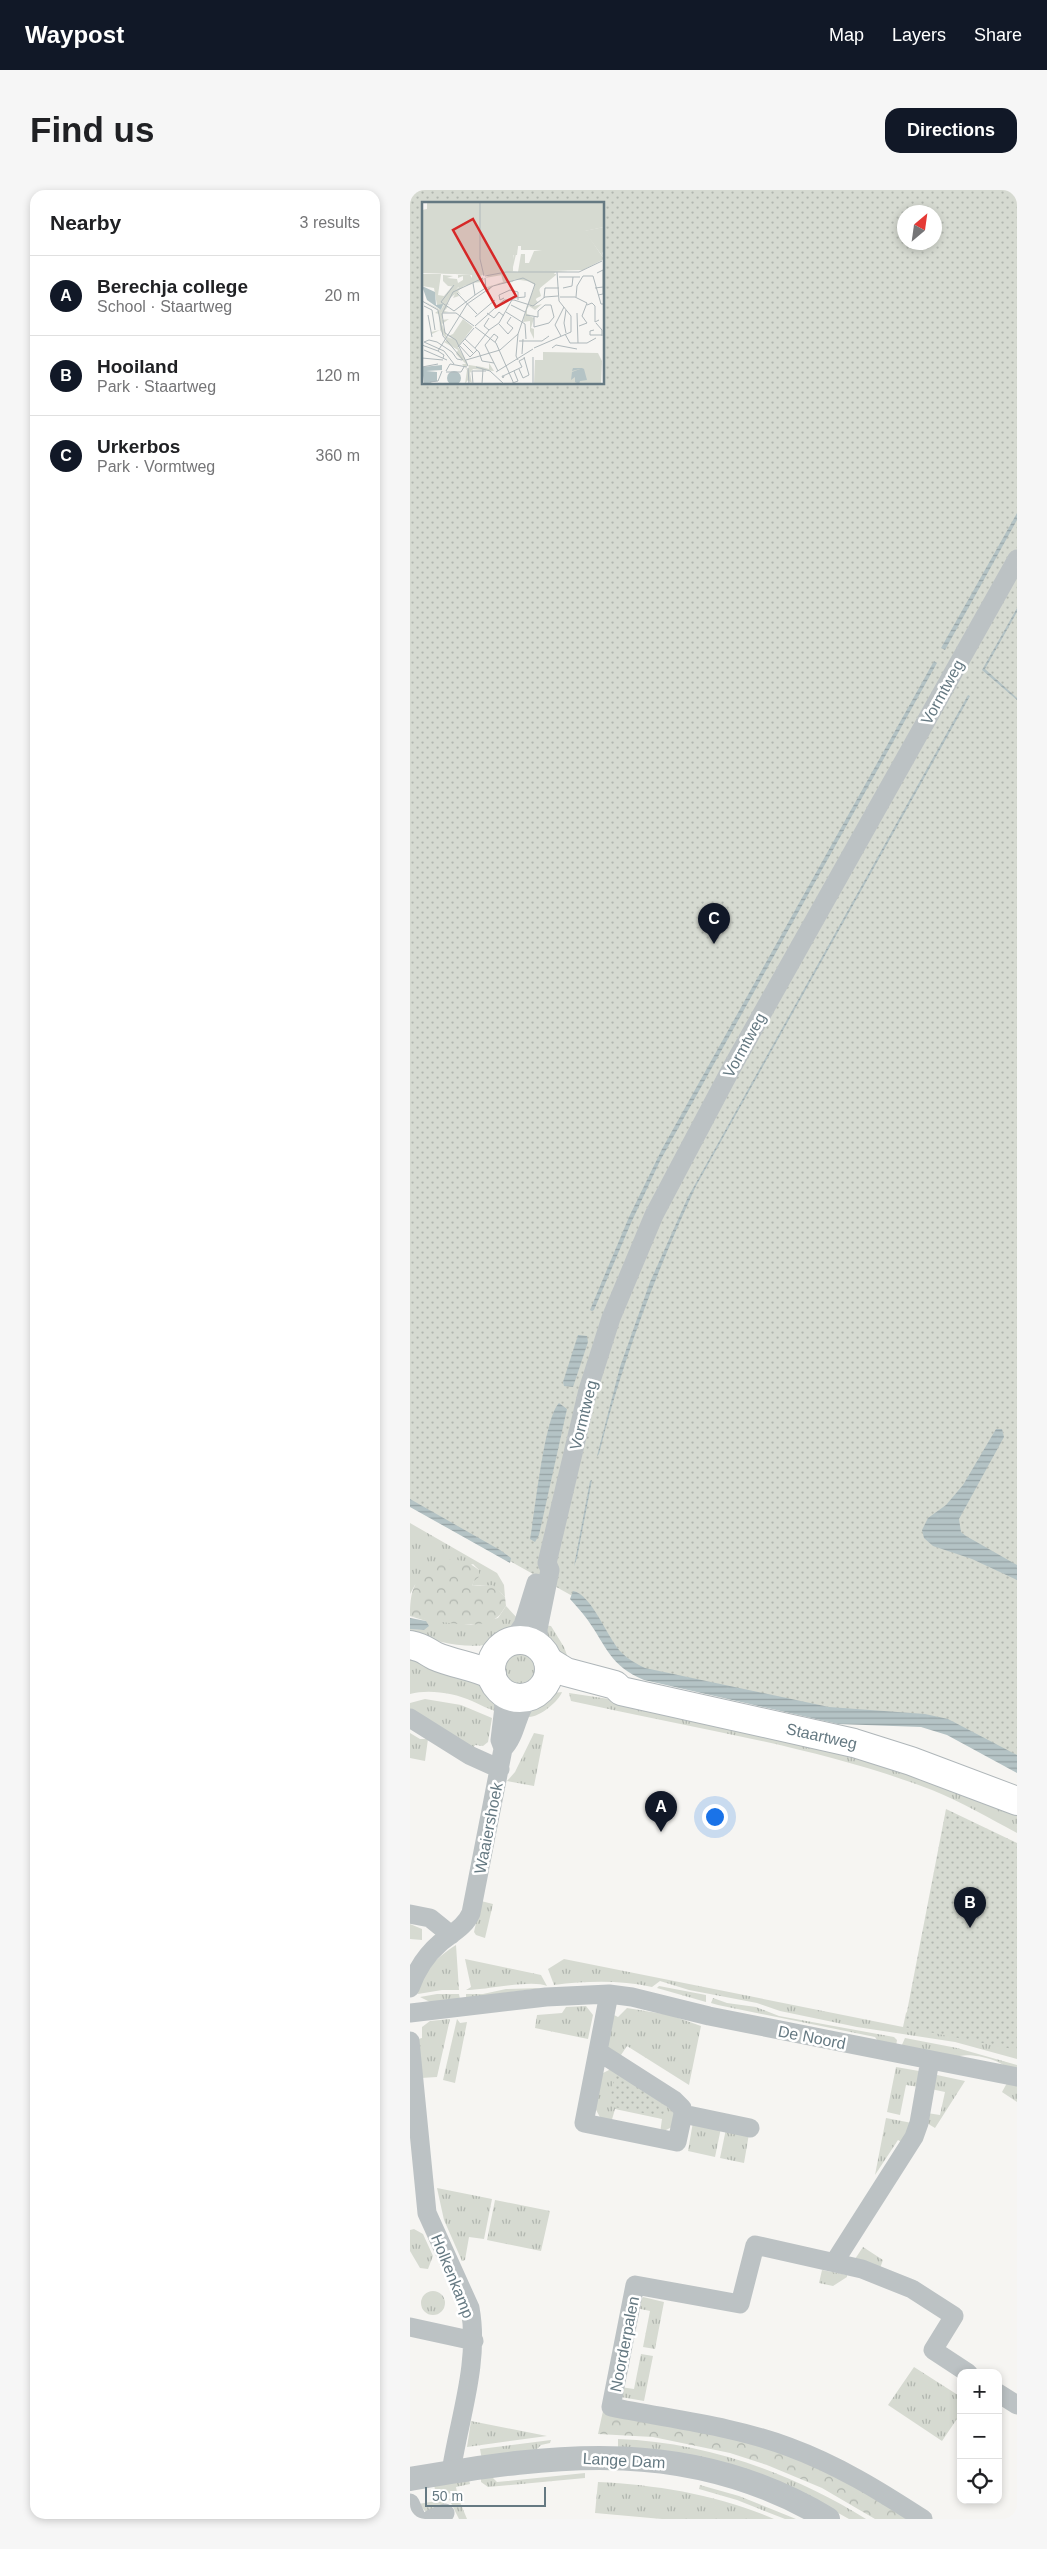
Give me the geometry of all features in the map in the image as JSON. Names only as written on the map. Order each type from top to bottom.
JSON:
[{"type":"main road","points":[[418,1647],[435,1645],[482,1652],[501,1664],[514,1697],[529,1701],[548,1676],[543,1654],[526,1641],[501,1664]]},
{"type":"main road","name":"Staartweg","points":[[543,1654],[561,1670],[615,1685],[622,1691],[854,1743],[937,1770],[1017,1801]]},
{"type":"main road","name":"Staartweg","points":[[529,1701],[557,1686],[613,1694],[622,1691]]},
{"type":"street","name":"Vormtweg","points":[[501,1664],[523,1625],[540,1567],[546,1563],[588,1390],[611,1318],[654,1215],[745,1043],[1017,559]]},
{"type":"street","name":"Vormtweg","points":[[543,1654],[538,1629],[550,1570],[546,1563]]},
{"type":"street","points":[[501,1664],[504,1707],[500,1740],[507,1745]]},
{"type":"street","points":[[500,1769],[507,1745],[529,1701]]},
{"type":"street","name":"Waaiershoek","points":[[410,1718],[469,1755],[500,1769],[471,1913],[464,1924],[451,1934]]},
{"type":"street","points":[[410,1914],[430,1918],[451,1934],[429,1954],[410,1988]]},
{"type":"street","points":[[599,2052],[674,2100],[682,2108],[683,2114],[677,2142],[584,2123],[609,1994]]},
{"type":"street","name":"De Noord","points":[[410,2013],[546,1997],[609,1994],[632,1996],[709,2016],[1017,2077]]},
{"type":"street","name":"Holkenkamp","points":[[410,2041],[418,2215],[470,2308],[474,2341],[451,2472]]},
{"type":"street","points":[[835,2261],[914,2137],[919,2123],[930,2060]]},
{"type":"street","points":[[683,2114],[750,2128]]},
{"type":"street","name":"Noorderpalen","points":[[923,2519],[877,2489],[837,2467],[787,2446],[741,2433],[611,2407],[635,2285],[740,2304],[754,2245],[835,2261],[897,2282],[928,2298],[954,2316],[933,2350],[962,2369]]},
{"type":"street","name":"Holkenkamp","points":[[410,2327],[474,2341]]},
{"type":"street","points":[[1002,2396],[1017,2405]]},
{"type":"street","name":"Lange Dam","points":[[410,2479],[562,2458],[597,2456],[640,2458],[680,2464],[771,2490],[828,2519]]},
{"type":"street","points":[[410,2503],[417,2519]]},
{"type":"green space","points":[[410,190],[1017,190],[1017,1764],[934,1719],[866,1719],[646,1673],[622,1660],[576,1598],[410,1505]]},
{"type":"green space","points":[[410,1523],[497,1573],[504,1585],[505,1597],[490,1587],[472,1586],[474,1580],[479,1577],[479,1570],[473,1564],[415,1585],[410,1594]]},
{"type":"green space","points":[[446,1559],[466,1561],[479,1570],[479,1577],[472,1586],[493,1585],[505,1597],[506,1606],[499,1616],[488,1622],[467,1625],[410,1616],[410,1605],[417,1582],[428,1570]]},
{"type":"green space","points":[[506,1606],[519,1620],[506,1636],[496,1642],[472,1646],[410,1636],[410,1629],[424,1630],[426,1621],[410,1616],[471,1625],[498,1618]]},
{"type":"green space","points":[[543,1625],[551,1626],[564,1647],[568,1658],[549,1649]]},
{"type":"green space","points":[[520,1653],[531,1658],[536,1669],[531,1680],[520,1685],[509,1680],[504,1669],[509,1658]]},
{"type":"green space","points":[[410,1655],[486,1683],[493,1695],[498,1712],[465,1698],[449,1694],[425,1692],[410,1694]]},
{"type":"green space","points":[[562,1692],[557,1700],[548,1708],[538,1715],[528,1717],[533,1706],[540,1699],[550,1694]]},
{"type":"green space","points":[[569,1693],[662,1707],[789,1734],[1017,1808],[1017,1833],[975,1810],[932,1790],[844,1761],[753,1739],[571,1701]]},
{"type":"green space","points":[[425,1699],[461,1705],[492,1718],[488,1742],[483,1746],[475,1745],[473,1749],[410,1710],[410,1703]]},
{"type":"green space","points":[[410,1733],[420,1739],[428,1739],[425,1761],[410,1758]]},
{"type":"green space","points":[[534,1733],[544,1735],[534,1786],[507,1781],[515,1772]]},
{"type":"green space","points":[[946,1809],[1017,1843],[1017,2050],[904,2027]]},
{"type":"green space","points":[[481,1901],[493,1904],[485,1938],[476,1935],[474,1932]]},
{"type":"green space","points":[[1017,1905],[1017,2059],[955,2042],[857,2027],[780,2011],[757,2003],[689,1990],[660,1981],[652,1987],[628,1983],[603,1982],[554,1985],[548,1969],[564,1959],[903,2027],[906,2013]]},
{"type":"green space","points":[[410,1924],[422,1929],[422,1940],[410,1939]]},
{"type":"green space","points":[[456,1945],[459,1990],[442,1990],[418,1994],[422,1979],[431,1965]]},
{"type":"green space","points":[[465,1959],[541,1975],[547,1986],[520,1984],[466,1990],[471,1987]]},
{"type":"green space","points":[[659,1986],[706,1995],[706,2002],[657,1988]]},
{"type":"green space","points":[[543,1988],[466,1998],[466,1994],[483,1994],[506,1989]]},
{"type":"green space","points":[[437,1994],[459,1994],[460,1999],[430,2002],[420,1997]]},
{"type":"green space","points":[[713,1998],[727,2003],[756,2007],[779,2016],[894,2037],[897,2040],[896,2046],[879,2043],[875,2037],[718,2005],[711,2003]]},
{"type":"green space","points":[[586,2006],[593,2015],[588,2039],[535,2028],[537,2015],[562,2013],[566,2007]]},
{"type":"green space","points":[[627,2008],[670,2015],[701,2026],[689,2085],[627,2046],[619,2058],[607,2046],[614,2015],[618,2017]]},
{"type":"green space","points":[[450,2019],[437,2077],[421,2078],[418,2039],[422,2038],[422,2027],[430,2021]]},
{"type":"green space","points":[[457,2019],[460,2023],[467,2022],[455,2083],[443,2080]]},
{"type":"green space","points":[[905,2038],[957,2048],[1017,2065],[1017,2069],[1008,2069],[998,2062],[982,2057],[966,2055],[954,2058],[901,2047]]},
{"type":"green space","points":[[896,2067],[919,2071],[919,2087],[906,2085],[900,2115],[887,2112]]},
{"type":"green space","points":[[611,2069],[675,2112],[672,2127],[660,2133],[662,2119],[615,2109],[611,2123],[601,2119],[595,2108],[601,2074]]},
{"type":"green space","points":[[615,2072],[665,2105],[663,2117],[609,2106]]},
{"type":"green space","points":[[937,2075],[965,2081],[935,2128],[925,2122],[927,2113],[940,2115],[945,2092],[931,2089]]},
{"type":"green space","points":[[1007,2083],[1017,2083],[1017,2102],[1002,2092]]},
{"type":"green space","points":[[886,2118],[912,2123],[903,2143],[898,2140],[875,2175]]},
{"type":"green space","points":[[693,2122],[721,2128],[715,2157],[688,2151]]},
{"type":"green space","points":[[726,2129],[749,2134],[744,2163],[720,2158]]},
{"type":"green space","points":[[437,2188],[492,2199],[484,2239],[469,2237],[465,2260],[462,2261],[444,2220]]},
{"type":"green space","points":[[495,2200],[550,2211],[541,2251],[487,2240]]},
{"type":"green space","points":[[414,2229],[423,2234],[433,2256],[428,2269],[420,2268],[410,2251],[410,2230]]},
{"type":"green space","points":[[863,2247],[883,2260],[880,2268],[855,2259]]},
{"type":"green space","points":[[822,2270],[847,2275],[847,2277],[833,2286],[819,2283]]},
{"type":"green space","points":[[433,2291],[442,2294],[445,2303],[442,2312],[433,2315],[424,2312],[421,2303],[424,2294]]},
{"type":"green space","points":[[643,2297],[664,2302],[655,2349],[643,2347],[650,2311],[636,2308]]},
{"type":"green space","points":[[641,2354],[653,2356],[644,2401],[621,2397],[620,2387],[634,2389]]},
{"type":"green space","points":[[914,2367],[957,2394],[957,2419],[942,2441],[888,2405]]},
{"type":"green space","points":[[603,2411],[739,2439],[800,2457],[907,2516],[905,2519],[875,2519],[822,2488],[767,2465],[730,2453],[653,2437],[598,2434]]},
{"type":"green space","points":[[471,2421],[547,2436],[467,2447]]},
{"type":"green space","points":[[618,2439],[651,2441],[683,2446],[747,2463],[778,2474],[838,2502],[866,2519],[849,2519],[831,2509],[618,2448]]},
{"type":"green space","points":[[551,2440],[550,2443],[541,2445],[536,2450],[482,2460],[480,2449]]},
{"type":"green space","points":[[585,2473],[585,2478],[488,2487],[481,2482],[481,2477],[490,2475],[497,2482]]},
{"type":"green space","points":[[469,2479],[470,2484],[456,2487],[457,2492],[436,2496],[434,2484]]},
{"type":"green space","points":[[598,2482],[621,2483],[688,2493],[731,2504],[774,2519],[662,2519],[595,2513]]},
{"type":"green space","points":[[700,2485],[739,2496],[796,2519],[785,2519],[737,2500],[699,2489]]},
{"type":"green space","points":[[458,2497],[467,2519],[459,2519],[449,2499]]},
{"type":"green space","points":[[443,2500],[445,2507],[426,2512],[418,2504]]},
{"type":"shaded area","points":[[1017,513],[1017,520],[945,650],[941,648]]},
{"type":"shaded area","points":[[1017,608],[1017,612],[985,669],[1017,700],[982,670]]},
{"type":"shaded area","points":[[934,661],[937,663],[660,1161],[594,1310],[590,1310],[629,1217],[662,1149]]},
{"type":"shaded area","points":[[968,695],[970,696],[696,1186],[667,1251],[641,1318],[618,1385],[597,1456],[620,1367],[650,1282],[688,1197]]},
{"type":"shaded area","points":[[578,1335],[587,1336],[588,1342],[573,1387],[564,1386],[563,1382]]},
{"type":"shaded area","points":[[559,1403],[567,1409],[539,1535],[535,1542],[530,1539],[541,1467],[549,1427]]},
{"type":"shaded area","points":[[996,1429],[1002,1429],[1004,1437],[959,1519],[961,1532],[966,1536],[1017,1565],[1017,1580],[972,1559],[933,1546],[924,1538],[922,1530],[928,1518],[946,1505],[963,1485]]},
{"type":"shaded area","points":[[592,1480],[577,1558],[574,1566],[590,1481]]},
{"type":"shaded area","points":[[410,1499],[500,1550],[511,1558],[510,1563],[410,1507]]},
{"type":"shaded area","points":[[573,1591],[587,1600],[622,1653],[645,1668],[829,1707],[925,1714],[948,1719],[1017,1755],[1017,1773],[947,1735],[921,1727],[838,1724],[644,1680],[633,1675],[610,1655],[587,1619],[570,1599]]},
{"type":"shaded area","points":[[410,1618],[426,1621],[429,1626],[424,1630],[410,1629]]},
{"type":"place","name":"Urkerbos","points":[[714,944]]},
{"type":"place","name":"Berechja college","points":[[661,1832]]},
{"type":"place","name":"Hooiland","points":[[970,1928]]}]
